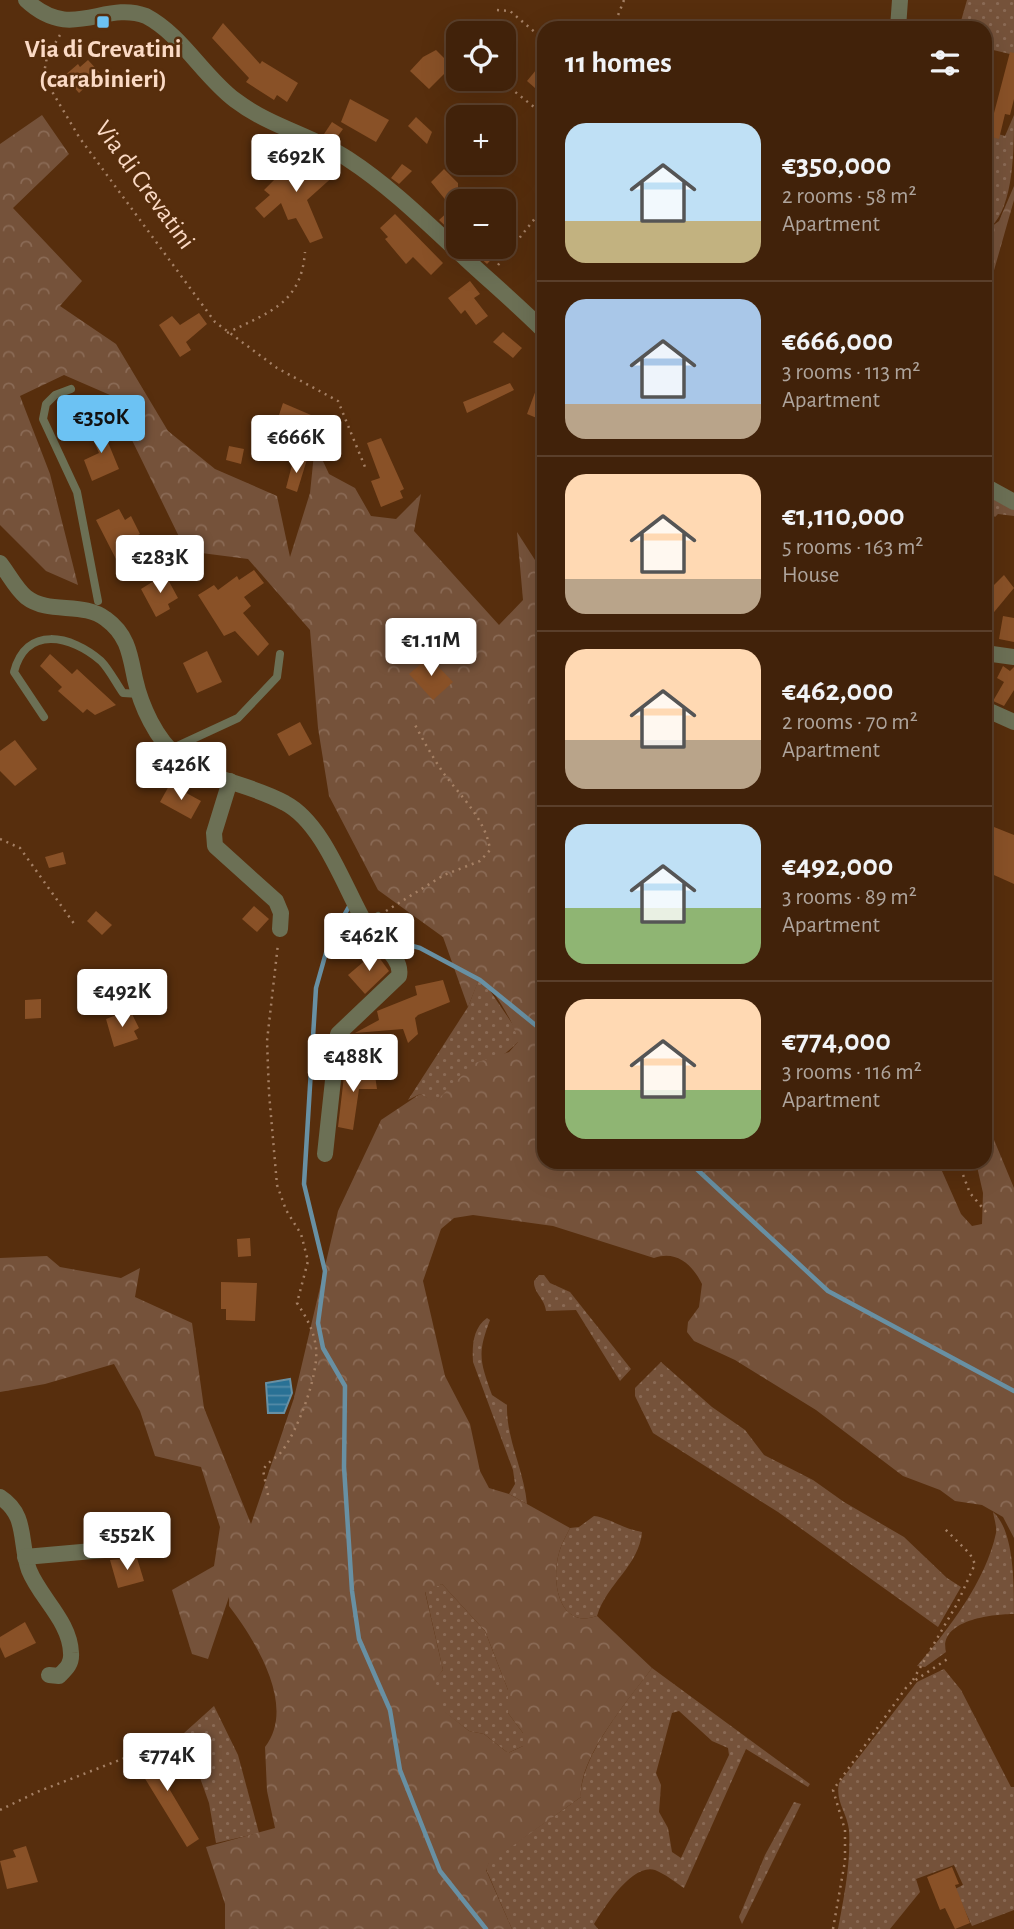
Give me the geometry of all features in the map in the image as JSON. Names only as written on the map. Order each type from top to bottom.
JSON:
[{"type":"street","points":[[26,0],[44,15],[66,19],[111,10],[146,15],[170,34],[232,98],[264,121],[319,144],[362,169],[409,206],[537,324]]},
{"type":"street","points":[[898,21],[900,0]]},
{"type":"street","points":[[992,490],[1014,502]]},
{"type":"street","points":[[0,563],[25,596],[43,606],[97,608],[122,633],[131,656],[139,694],[158,733],[179,745],[202,770],[261,791],[301,814],[401,968],[399,976],[389,987],[338,1034],[325,1154]]},
{"type":"street","points":[[992,654],[1014,657]]},
{"type":"street","points":[[992,712],[1014,722]]},
{"type":"street","points":[[230,781],[214,833],[215,846],[276,901],[281,913],[280,929]]},
{"type":"street","points":[[0,1497],[17,1512],[25,1557],[31,1574],[70,1642],[72,1657],[68,1667],[58,1676],[49,1675]]},
{"type":"street","points":[[25,1557],[138,1547]]},
{"type":"lane","points":[[71,389],[55,395],[46,404],[43,419],[77,492],[97,608]]},
{"type":"lane","points":[[44,717],[14,672],[27,646],[40,638],[57,638],[83,651],[101,662],[123,693],[139,694]]},
{"type":"lane","points":[[179,745],[238,718],[277,677],[280,654]]},
{"type":"path","points":[[616,21],[624,0]]},
{"type":"path","points":[[497,10],[510,11],[537,34]]},
{"type":"path","name":"Via di Crevatini","points":[[66,19],[63,31],[44,63],[50,88],[93,157],[215,322],[277,368],[338,401],[365,467]]},
{"type":"path","points":[[514,91],[537,109]]},
{"type":"path","points":[[487,278],[537,217]]},
{"type":"path","points":[[227,333],[282,303],[296,289],[303,271],[305,252]]},
{"type":"path","points":[[372,920],[444,875],[480,861],[490,850],[488,837],[479,820],[443,772],[414,723]]},
{"type":"path","points":[[0,839],[20,848],[75,925]]},
{"type":"path","points":[[268,1494],[263,1470],[268,1461],[280,1453],[296,1425],[313,1380],[317,1349],[310,1322],[296,1303],[308,1261],[301,1234],[286,1210],[277,1185],[272,1151],[267,1041],[280,929]]},
{"type":"path","points":[[961,1169],[970,1193],[986,1212]]},
{"type":"path","points":[[832,1929],[845,1861],[845,1830],[833,1790],[911,1682],[957,1604],[975,1564],[970,1554],[944,1528]]},
{"type":"path","points":[[911,1682],[949,1658]]},
{"type":"path","points":[[0,1810],[37,1792],[156,1746]]},
{"type":"green space","points":[[967,0],[1014,0],[1014,55],[992,50],[992,21],[961,21]]},
{"type":"green space","points":[[42,115],[69,154],[13,208],[82,281],[60,306],[116,344],[168,431],[215,469],[277,496],[290,557],[310,493],[315,444],[329,474],[355,488],[371,516],[396,519],[421,494],[414,531],[499,625],[523,600],[517,532],[537,563],[537,1169],[941,1169],[961,1214],[972,1226],[982,1224],[983,1193],[978,1169],[992,1169],[992,1135],[1014,1188],[1014,1538],[1003,1517],[982,1505],[955,1501],[940,1490],[903,1476],[816,1410],[735,1360],[694,1341],[687,1332],[688,1322],[699,1307],[702,1284],[693,1270],[676,1257],[654,1258],[553,1226],[473,1215],[454,1218],[441,1229],[423,1281],[445,1376],[470,1424],[480,1471],[489,1488],[509,1494],[570,1528],[557,1564],[560,1600],[573,1616],[597,1616],[652,1668],[596,1747],[582,1781],[581,1797],[489,1863],[486,1870],[512,1929],[225,1929],[225,1904],[206,1847],[275,1828],[267,1791],[265,1747],[274,1731],[277,1712],[269,1674],[250,1637],[229,1606],[229,1597],[208,1659],[192,1654],[172,1590],[214,1566],[220,1527],[201,1467],[155,1456],[140,1411],[114,1364],[45,1384],[0,1392],[0,1258],[47,1256],[60,1267],[121,1278],[140,1268],[135,1297],[192,1323],[204,1408],[251,1524],[294,1398],[338,1211],[381,1120],[420,1094],[435,1102],[475,1063],[509,1052],[518,1042],[517,1035],[497,998],[480,977],[468,1007],[443,937],[378,890],[329,796],[318,728],[310,630],[248,559],[186,551],[110,395],[64,375],[20,396],[50,474],[78,585],[46,571],[0,525],[0,144]],"holes":[[[442,1584],[485,1631],[508,1690],[508,1713],[523,1733],[523,1746],[508,1753],[484,1734],[469,1731],[444,1711],[435,1680],[443,1670],[425,1592]]]},
{"type":"green space","points":[[1014,115],[1011,176],[1004,205],[992,226],[992,132],[1005,136]]},
{"type":"green space","points":[[1014,186],[1014,200],[992,277],[992,226],[999,221]]},
{"type":"green space","points":[[992,499],[1014,510],[1014,516],[998,514],[995,517],[992,514]]},
{"type":"green space","points":[[480,976],[518,1032],[518,1042],[509,1051],[444,1093],[435,1103],[420,1094],[408,1100],[468,1007]]},
{"type":"green space","points":[[539,1275],[544,1275],[550,1283],[570,1292],[631,1369],[620,1381],[576,1310],[546,1311],[534,1285]]},
{"type":"green space","points":[[487,1318],[490,1320],[483,1341],[483,1365],[492,1395],[507,1405],[509,1430],[527,1504],[509,1494],[515,1484],[513,1470],[473,1362],[474,1337]]},
{"type":"green space","points":[[661,1362],[712,1407],[745,1430],[764,1455],[813,1480],[844,1502],[904,1537],[947,1578],[961,1587],[938,1627],[778,1512],[653,1433],[635,1396],[635,1388]]},
{"type":"green space","points":[[993,1512],[1000,1520],[1009,1544],[1014,1614],[993,1615],[958,1626],[946,1641],[946,1652],[925,1667],[917,1666],[953,1621],[984,1569],[996,1533]]},
{"type":"green space","points":[[594,1516],[642,1532],[635,1555],[608,1594],[597,1616],[584,1618],[573,1616],[560,1600],[557,1564],[570,1528],[579,1527]]},
{"type":"green space","points":[[442,1584],[485,1631],[508,1690],[508,1713],[523,1733],[523,1746],[508,1753],[484,1734],[469,1731],[443,1711],[434,1680],[443,1670],[425,1591]]},
{"type":"green space","points":[[652,1668],[810,1784],[808,1787],[746,1749],[684,1888],[655,1870],[646,1870],[637,1873],[620,1888],[594,1924],[598,1929],[512,1929],[486,1869],[489,1862],[581,1797],[582,1781],[596,1747],[618,1712]],"holes":[[[679,1711],[712,1741],[728,1748],[729,1755],[681,1858],[672,1852],[668,1828],[659,1812],[661,1785],[656,1773],[672,1713]]]},
{"type":"green space","points":[[944,1669],[961,1690],[1011,1787],[1014,1787],[1014,1910],[972,1926],[955,1889],[963,1885],[954,1865],[916,1879],[920,1892],[890,1929],[838,1929],[849,1855],[849,1830],[840,1801],[839,1783],[917,1682]]},
{"type":"green space","points":[[214,1706],[238,1755],[259,1833],[216,1843],[209,1803],[184,1733]]},
{"type":"green space","points":[[794,1802],[801,1804],[742,1924],[739,1917],[765,1855]]},
{"type":"water","points":[[290,1379],[292,1393],[284,1413],[268,1413],[266,1383]]},
{"type":"building","points":[[223,23],[260,64],[262,61],[298,83],[287,102],[277,95],[274,100],[246,82],[249,78],[212,38]]},
{"type":"building","points":[[436,50],[446,60],[446,72],[429,89],[410,71],[423,57]]},
{"type":"building","points":[[1010,52],[1014,53],[1014,99],[1010,115],[1005,114],[999,139],[992,137],[992,121]]},
{"type":"building","points":[[88,60],[100,73],[79,93],[64,76],[78,64],[80,67]]},
{"type":"building","points":[[536,70],[537,71],[537,90],[527,81]]},
{"type":"building","points":[[350,99],[389,120],[376,142],[341,122]]},
{"type":"building","points":[[416,117],[432,132],[427,144],[408,126]]},
{"type":"building","points":[[332,122],[343,129],[335,140],[324,134]]},
{"type":"building","points":[[289,153],[314,177],[327,165],[336,174],[307,200],[323,238],[310,243],[296,218],[288,220],[281,203],[264,218],[255,208],[270,195],[264,190],[278,176],[273,171]]},
{"type":"building","points":[[402,164],[412,171],[399,184],[391,178]]},
{"type":"building","points":[[444,169],[446,175],[450,175],[458,183],[458,189],[446,189],[446,201],[431,182]]},
{"type":"building","points":[[395,214],[443,263],[431,275],[413,257],[406,264],[385,239],[388,237],[380,228]]},
{"type":"building","points":[[446,214],[446,227],[439,220]]},
{"type":"building","points":[[470,281],[480,294],[474,298],[488,316],[476,325],[465,310],[461,314],[448,298]]},
{"type":"building","points":[[199,313],[207,324],[186,342],[191,350],[180,357],[159,325],[172,316],[180,325]]},
{"type":"building","points":[[503,332],[522,348],[513,358],[493,342]]},
{"type":"building","points":[[510,383],[514,390],[467,413],[463,402]]},
{"type":"building","points":[[537,387],[537,418],[527,414]]},
{"type":"building","points":[[283,403],[311,415],[305,433],[276,424]]},
{"type":"building","points":[[100,423],[119,469],[92,481],[84,460],[99,453],[88,428]]},
{"type":"building","points":[[381,438],[404,489],[400,491],[403,498],[381,507],[371,481],[380,478],[367,443]]},
{"type":"building","points":[[229,446],[244,449],[241,464],[226,460]]},
{"type":"building","points":[[308,456],[297,492],[286,488],[292,465]]},
{"type":"building","points":[[119,509],[125,520],[131,516],[140,534],[134,537],[140,550],[117,561],[96,520]]},
{"type":"building","points":[[254,570],[264,583],[244,597],[251,606],[243,613],[269,644],[258,656],[235,631],[224,636],[198,595],[214,585],[218,590],[237,576],[239,580]]},
{"type":"building","points":[[165,574],[178,598],[168,604],[170,609],[156,617],[141,589]]},
{"type":"building","points":[[1004,575],[1014,588],[992,615],[992,587]]},
{"type":"building","points":[[1003,616],[1014,618],[1014,642],[999,639]]},
{"type":"building","points":[[207,651],[222,682],[197,693],[183,663]]},
{"type":"building","points":[[50,654],[72,674],[77,669],[116,705],[95,715],[87,709],[83,713],[58,691],[62,687],[40,666]]},
{"type":"building","points":[[429,657],[453,682],[433,700],[409,674]]},
{"type":"building","points":[[1003,666],[1010,671],[1014,667],[1014,690],[1004,706],[993,701],[1004,682],[997,678]]},
{"type":"building","points":[[300,722],[312,744],[289,756],[277,734]]},
{"type":"building","points":[[15,740],[37,769],[15,786],[0,771],[0,751]]},
{"type":"building","points":[[170,784],[201,801],[191,819],[160,802]]},
{"type":"building","points":[[994,827],[1014,835],[1014,884],[992,874]]},
{"type":"building","points":[[63,852],[66,864],[49,868],[45,857]]},
{"type":"building","points":[[254,906],[269,919],[257,932],[242,919]]},
{"type":"building","points":[[96,911],[112,925],[102,935],[87,921]]},
{"type":"building","points":[[375,952],[389,971],[365,994],[348,975]]},
{"type":"building","points":[[443,980],[450,1002],[418,1015],[415,1018],[418,1034],[408,1043],[403,1029],[355,1033],[379,1020],[377,1011],[417,995],[415,986]]},
{"type":"building","points":[[41,999],[41,1018],[25,1019],[25,1000]]},
{"type":"building","points":[[119,1014],[120,1017],[132,1014],[139,1028],[134,1031],[138,1039],[114,1047],[106,1019]]},
{"type":"building","points":[[364,1067],[365,1075],[375,1075],[377,1089],[359,1089],[353,1130],[338,1127],[345,1068]]},
{"type":"building","points":[[250,1238],[251,1256],[238,1257],[237,1239]]},
{"type":"building","points":[[221,1282],[257,1283],[255,1321],[226,1320],[226,1309],[221,1309]]},
{"type":"building","points":[[126,1526],[128,1537],[110,1539],[108,1528]]},
{"type":"building","points":[[137,1558],[144,1581],[118,1588],[110,1560]]},
{"type":"building","points":[[25,1622],[36,1643],[5,1658],[0,1647],[0,1637]]},
{"type":"building","points":[[163,1749],[176,1772],[164,1780],[199,1839],[187,1847],[136,1764]]},
{"type":"building","points":[[26,1846],[38,1882],[7,1889],[0,1861],[16,1857],[13,1850]]},
{"type":"building","points":[[952,1867],[959,1884],[955,1885],[970,1923],[955,1929],[945,1908],[940,1910],[927,1877]]},
{"type":"waterway","points":[[351,903],[329,942],[316,988],[304,1184],[325,1271],[318,1323],[323,1348],[345,1386],[344,1467],[352,1591],[359,1639],[390,1710],[400,1770],[440,1871],[486,1929]]},
{"type":"waterway","points":[[382,934],[394,941],[420,948],[480,980],[537,1026]]},
{"type":"waterway","points":[[697,1169],[828,1291],[1014,1391]]},
{"type":"place","name":"Via di Crevatini (carabinieri)","points":[[103,22]]}]
